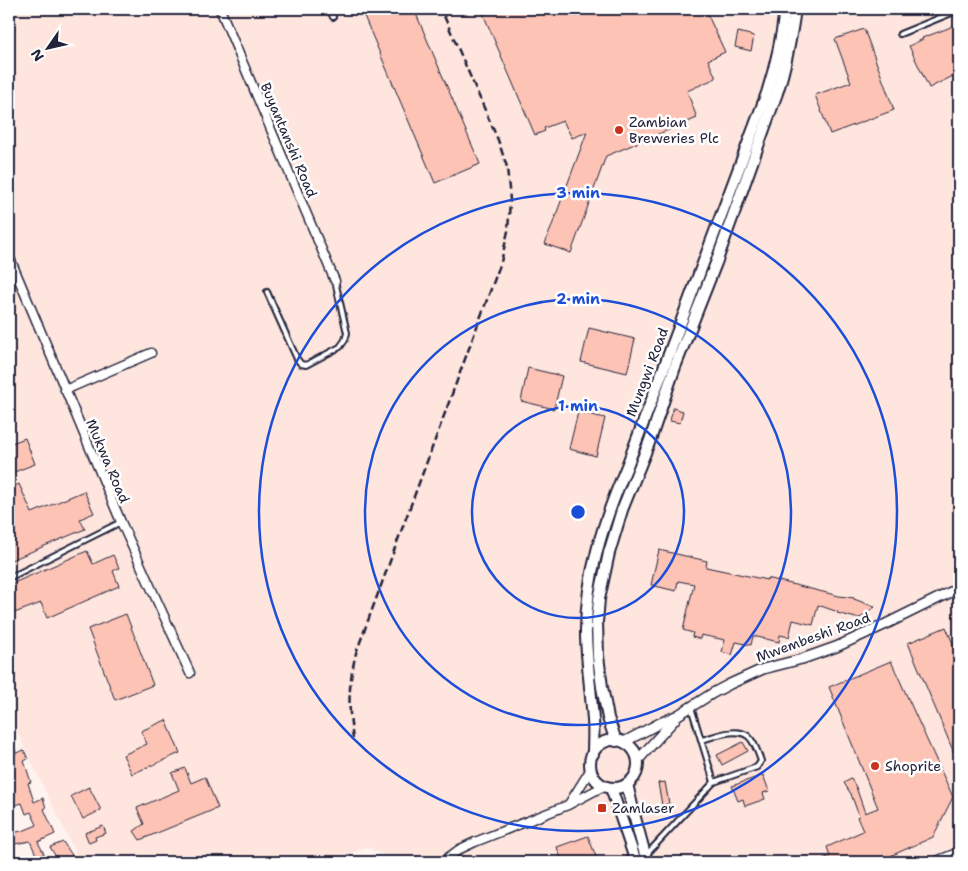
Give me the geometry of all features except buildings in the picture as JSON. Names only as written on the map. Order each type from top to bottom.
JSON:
[{"type":"main road","name":"Mungwi Road","points":[[593,754],[593,720],[586,635],[590,583],[602,534],[767,93],[780,48],[785,9]]},
{"type":"main road","name":"Mungwi Road","points":[[620,742],[608,718],[598,656],[597,622],[599,599],[609,553],[622,510],[649,443],[675,367],[716,262],[784,75],[795,9]]},
{"type":"main road","points":[[665,362],[675,367]]},
{"type":"main road","points":[[610,741],[620,742],[633,750],[638,760],[636,774],[627,784],[617,788],[608,787],[598,782],[594,776],[591,769],[593,754],[600,745],[610,741]]},
{"type":"main road","points":[[627,784],[646,859]]},
{"type":"main road","points":[[608,787],[626,829],[636,862]]},
{"type":"street","name":"Buyantanshi Road","points":[[220,9],[335,281]]},
{"type":"street","name":"Mukwa Road","points":[[9,256],[121,522],[190,673]]},
{"type":"street","points":[[65,390],[151,353]]},
{"type":"street","name":"Mwembeshi Road","points":[[678,715],[730,684],[763,670],[802,659],[884,626],[959,588]]},
{"type":"street","points":[[620,742],[678,715]]},
{"type":"street","points":[[638,760],[678,715]]},
{"type":"street","points":[[568,805],[591,769]]},
{"type":"street","points":[[446,862],[460,850],[475,842],[608,787]]},
{"type":"street","points":[[934,862],[959,852]]},
{"type":"lane","points":[[329,9],[333,17]]},
{"type":"lane","points":[[900,34],[959,10]]},
{"type":"lane","points":[[266,292],[297,359],[301,364],[306,365],[340,347],[345,340],[347,333],[335,281]]},
{"type":"lane","points":[[13,576],[121,522]]},
{"type":"lane","points":[[691,707],[714,782]]},
{"type":"lane","points":[[646,859],[714,782],[757,767],[761,761],[755,745],[745,735],[733,732],[701,740]]},
{"type":"shaded area","points":[[9,9],[959,9],[959,862],[400,862],[366,847],[333,862],[80,862],[9,715]]},
{"type":"railway","points":[[353,739],[350,696],[351,676],[356,653],[501,262],[508,231],[510,200],[507,167],[498,140],[441,9]]},
{"type":"place","name":"Zambian Breweries Plc","points":[[619,130]]},
{"type":"place","name":"Shoprite","points":[[875,766]]},
{"type":"place","name":"Zamlaser","points":[[602,808]]}]
